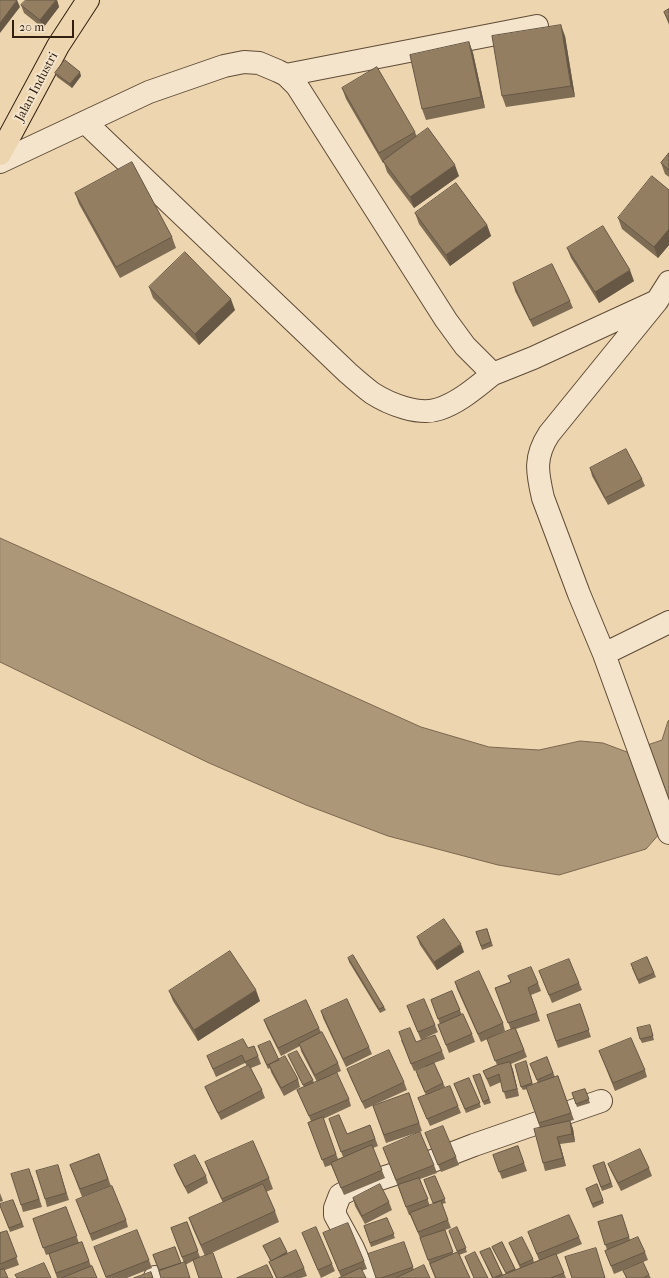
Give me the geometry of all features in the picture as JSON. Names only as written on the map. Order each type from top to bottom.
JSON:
[{"type":"main road","name":"Jalan Industri","points":[[0,154],[58,46],[88,0]]},
{"type":"street","points":[[286,75],[537,26]]},
{"type":"street","points":[[0,162],[149,92],[224,66],[244,62],[259,63],[270,67],[286,75],[297,86],[446,320],[465,346],[493,374]]},
{"type":"street","points":[[85,122],[348,373],[373,393],[397,406],[419,411],[438,410],[458,401],[493,374],[533,358],[657,300]]},
{"type":"street","points":[[666,824],[604,654],[579,594],[544,498],[539,481],[538,468],[539,455],[542,445],[549,434],[657,300],[669,282]]},
{"type":"street","points":[[604,654],[669,622]]},
{"type":"street","points":[[366,1278],[353,1248],[335,1216],[335,1208],[340,1195],[355,1186],[422,1165],[474,1145],[601,1101]]},
{"type":"shaded area","points":[[0,538],[421,727],[489,747],[539,750],[580,741],[603,743],[627,752],[662,740],[669,720],[669,829],[661,832],[646,849],[559,875],[498,865],[388,836],[306,805],[209,763],[0,662]]},
{"type":"building","points":[[0,0],[17,0],[0,23]]},
{"type":"building","points":[[26,0],[56,0],[40,20],[21,5]]},
{"type":"building","points":[[669,9],[669,22],[664,12]]},
{"type":"building","points":[[561,25],[571,86],[502,96],[492,36]]},
{"type":"building","points":[[469,42],[481,97],[422,109],[410,55]]},
{"type":"building","points":[[65,60],[80,72],[70,84],[55,73]]},
{"type":"building","points":[[377,67],[415,132],[379,153],[342,88]]},
{"type":"building","points":[[428,128],[455,165],[410,197],[383,161]]},
{"type":"building","points":[[669,153],[669,170],[661,163]]},
{"type":"building","points":[[132,162],[172,237],[116,267],[75,193]]},
{"type":"building","points":[[652,176],[669,190],[669,229],[654,247],[618,218]]},
{"type":"building","points":[[456,183],[487,225],[446,255],[415,213]]},
{"type":"building","points":[[603,226],[630,270],[595,292],[567,248]]},
{"type":"building","points":[[185,252],[231,299],[195,334],[149,287]]},
{"type":"building","points":[[552,264],[570,301],[530,320],[513,283]]},
{"type":"building","points":[[626,449],[642,479],[605,498],[590,468]]},
{"type":"building","points":[[444,919],[461,944],[434,962],[417,937]]},
{"type":"building","points":[[487,929],[491,942],[481,946],[476,932]]},
{"type":"building","points":[[230,951],[256,990],[194,1030],[169,991]]},
{"type":"building","points":[[353,955],[384,1007],[379,1009],[348,958]]},
{"type":"building","points":[[647,957],[654,973],[638,980],[631,964]]},
{"type":"building","points":[[569,959],[579,983],[549,995],[539,971]]},
{"type":"building","points":[[531,967],[538,983],[528,988],[537,1013],[508,1023],[495,988],[511,982],[508,976]]},
{"type":"building","points":[[479,971],[503,1023],[478,1034],[455,982]]},
{"type":"building","points":[[452,991],[460,1010],[438,1019],[431,1000]]},
{"type":"building","points":[[347,999],[369,1047],[343,1059],[321,1011]]},
{"type":"building","points":[[424,999],[435,1025],[418,1032],[407,1006]]},
{"type":"building","points":[[306,1000],[319,1028],[278,1048],[264,1020]]},
{"type":"building","points":[[580,1004],[589,1030],[556,1041],[547,1015]]},
{"type":"building","points":[[463,1014],[472,1034],[446,1045],[438,1025]]},
{"type":"building","points":[[650,1025],[653,1036],[640,1039],[637,1028]]},
{"type":"building","points":[[410,1028],[416,1042],[435,1035],[442,1051],[411,1064],[399,1032]]},
{"type":"building","points":[[515,1028],[524,1050],[495,1061],[487,1039]]},
{"type":"building","points":[[322,1032],[338,1063],[315,1075],[299,1044]]},
{"type":"building","points":[[631,1038],[645,1070],[613,1083],[599,1051]]},
{"type":"building","points":[[243,1039],[248,1048],[254,1046],[258,1056],[245,1062],[242,1055],[213,1069],[207,1056]]},
{"type":"building","points":[[270,1041],[279,1060],[267,1065],[258,1046]]},
{"type":"building","points":[[389,1050],[404,1082],[362,1102],[347,1069]]},
{"type":"building","points":[[297,1051],[313,1080],[303,1085],[288,1055]]},
{"type":"building","points":[[285,1056],[298,1079],[281,1088],[269,1065]]},
{"type":"building","points":[[547,1057],[553,1073],[537,1080],[530,1064]]},
{"type":"building","points":[[526,1061],[532,1083],[521,1087],[515,1065]]},
{"type":"building","points":[[510,1062],[517,1089],[503,1092],[499,1074],[487,1079],[483,1071],[497,1065]]},
{"type":"building","points":[[434,1063],[443,1083],[425,1092],[416,1071]]},
{"type":"building","points":[[249,1065],[262,1090],[218,1113],[205,1087]]},
{"type":"building","points":[[337,1073],[349,1099],[309,1116],[297,1090]]},
{"type":"building","points":[[480,1074],[489,1099],[483,1102],[473,1076]]},
{"type":"building","points":[[558,1076],[571,1113],[539,1123],[526,1087]]},
{"type":"building","points":[[469,1078],[480,1103],[465,1109],[454,1084]]},
{"type":"building","points":[[450,1086],[458,1106],[427,1119],[418,1098]]},
{"type":"building","points":[[585,1089],[589,1099],[576,1104],[572,1093]]},
{"type":"building","points":[[409,1093],[419,1123],[384,1135],[373,1106]]},
{"type":"building","points":[[339,1115],[347,1134],[370,1125],[375,1139],[341,1152],[329,1119]]},
{"type":"building","points":[[323,1117],[336,1154],[322,1160],[308,1123]]},
{"type":"building","points":[[570,1121],[572,1134],[557,1137],[563,1158],[543,1163],[534,1129]]},
{"type":"building","points":[[443,1126],[456,1157],[438,1165],[425,1133]]},
{"type":"building","points":[[420,1132],[434,1165],[396,1180],[383,1148]]},
{"type":"building","points":[[253,1141],[269,1178],[222,1199],[205,1162]]},
{"type":"building","points":[[372,1145],[382,1170],[341,1188],[331,1163]]},
{"type":"building","points":[[518,1146],[524,1163],[499,1172],[493,1155]]},
{"type":"building","points":[[640,1149],[649,1168],[618,1183],[608,1164]]},
{"type":"building","points":[[99,1154],[108,1179],[80,1189],[70,1165]]},
{"type":"building","points":[[195,1155],[206,1176],[185,1187],[174,1165]]},
{"type":"building","points":[[604,1162],[611,1183],[601,1187],[593,1166]]},
{"type":"building","points":[[58,1165],[66,1193],[45,1199],[36,1171]]},
{"type":"building","points":[[29,1169],[39,1199],[21,1205],[11,1174]]},
{"type":"building","points":[[435,1176],[445,1199],[433,1203],[424,1180]]},
{"type":"building","points":[[419,1178],[428,1199],[406,1207],[398,1185]]},
{"type":"building","points":[[263,1184],[275,1211],[201,1245],[189,1218]]},
{"type":"building","points":[[380,1184],[389,1202],[362,1216],[353,1198]]},
{"type":"building","points":[[597,1184],[603,1200],[592,1204],[586,1189]]},
{"type":"building","points":[[112,1186],[126,1220],[90,1234],[76,1200]]},
{"type":"building","points":[[13,1200],[22,1223],[9,1228],[0,1204]]},
{"type":"building","points":[[441,1201],[448,1220],[418,1232],[410,1213]]},
{"type":"building","points":[[66,1207],[77,1236],[43,1248],[33,1219]]},
{"type":"building","points":[[569,1215],[579,1237],[537,1254],[528,1232]]},
{"type":"building","points":[[622,1215],[629,1237],[605,1245],[598,1222]]},
{"type":"building","points":[[387,1218],[394,1234],[370,1243],[364,1226]]},
{"type":"building","points":[[187,1222],[198,1251],[182,1257],[171,1228]]},
{"type":"building","points":[[348,1223],[364,1261],[339,1271],[323,1233]]},
{"type":"building","points":[[316,1227],[332,1264],[318,1270],[302,1233]]},
{"type":"building","points":[[457,1227],[466,1248],[457,1251],[449,1231]]},
{"type":"building","points":[[137,1230],[149,1260],[106,1277],[94,1247]]},
{"type":"building","points":[[445,1230],[453,1252],[428,1260],[420,1238]]},
{"type":"building","points":[[7,1231],[17,1257],[0,1264],[0,1233]]},
{"type":"building","points":[[522,1237],[533,1259],[520,1265],[509,1243]]},
{"type":"building","points":[[638,1237],[645,1252],[611,1266],[605,1251]]},
{"type":"building","points":[[280,1238],[287,1252],[271,1261],[263,1246]]},
{"type":"building","points":[[82,1242],[89,1261],[56,1273],[49,1254]]},
{"type":"building","points":[[404,1242],[413,1267],[381,1278],[376,1278],[368,1254]]},
{"type":"building","points":[[502,1242],[515,1269],[506,1273],[492,1247]]},
{"type":"building","points":[[175,1247],[181,1263],[159,1270],[153,1255]]},
{"type":"building","points":[[490,1248],[502,1274],[493,1278],[480,1252]]},
{"type":"building","points":[[596,1248],[605,1278],[572,1278],[565,1257]]},
{"type":"building","points":[[296,1250],[304,1268],[282,1278],[277,1278],[269,1262]]},
{"type":"building","points":[[458,1252],[470,1278],[436,1278],[430,1264]]},
{"type":"building","points":[[475,1252],[488,1278],[474,1278],[465,1257]]},
{"type":"building","points":[[213,1253],[222,1278],[199,1278],[193,1260]]},
{"type":"building","points":[[556,1254],[564,1273],[550,1278],[496,1278]]},
{"type":"building","points":[[185,1262],[190,1278],[161,1278],[159,1271]]},
{"type":"building","points":[[643,1262],[649,1275],[643,1278],[627,1278],[623,1271]]},
{"type":"building","points":[[44,1263],[51,1278],[17,1278],[15,1275]]},
{"type":"building","points":[[267,1265],[273,1278],[237,1278]]},
{"type":"building","points":[[424,1265],[430,1278],[396,1278]]},
{"type":"building","points":[[92,1266],[97,1278],[62,1278]]},
{"type":"building","points":[[361,1268],[366,1278],[339,1278]]},
{"type":"building","points":[[4,1269],[8,1278],[0,1278],[0,1270]]},
{"type":"building","points":[[151,1272],[153,1278],[134,1278]]}]
